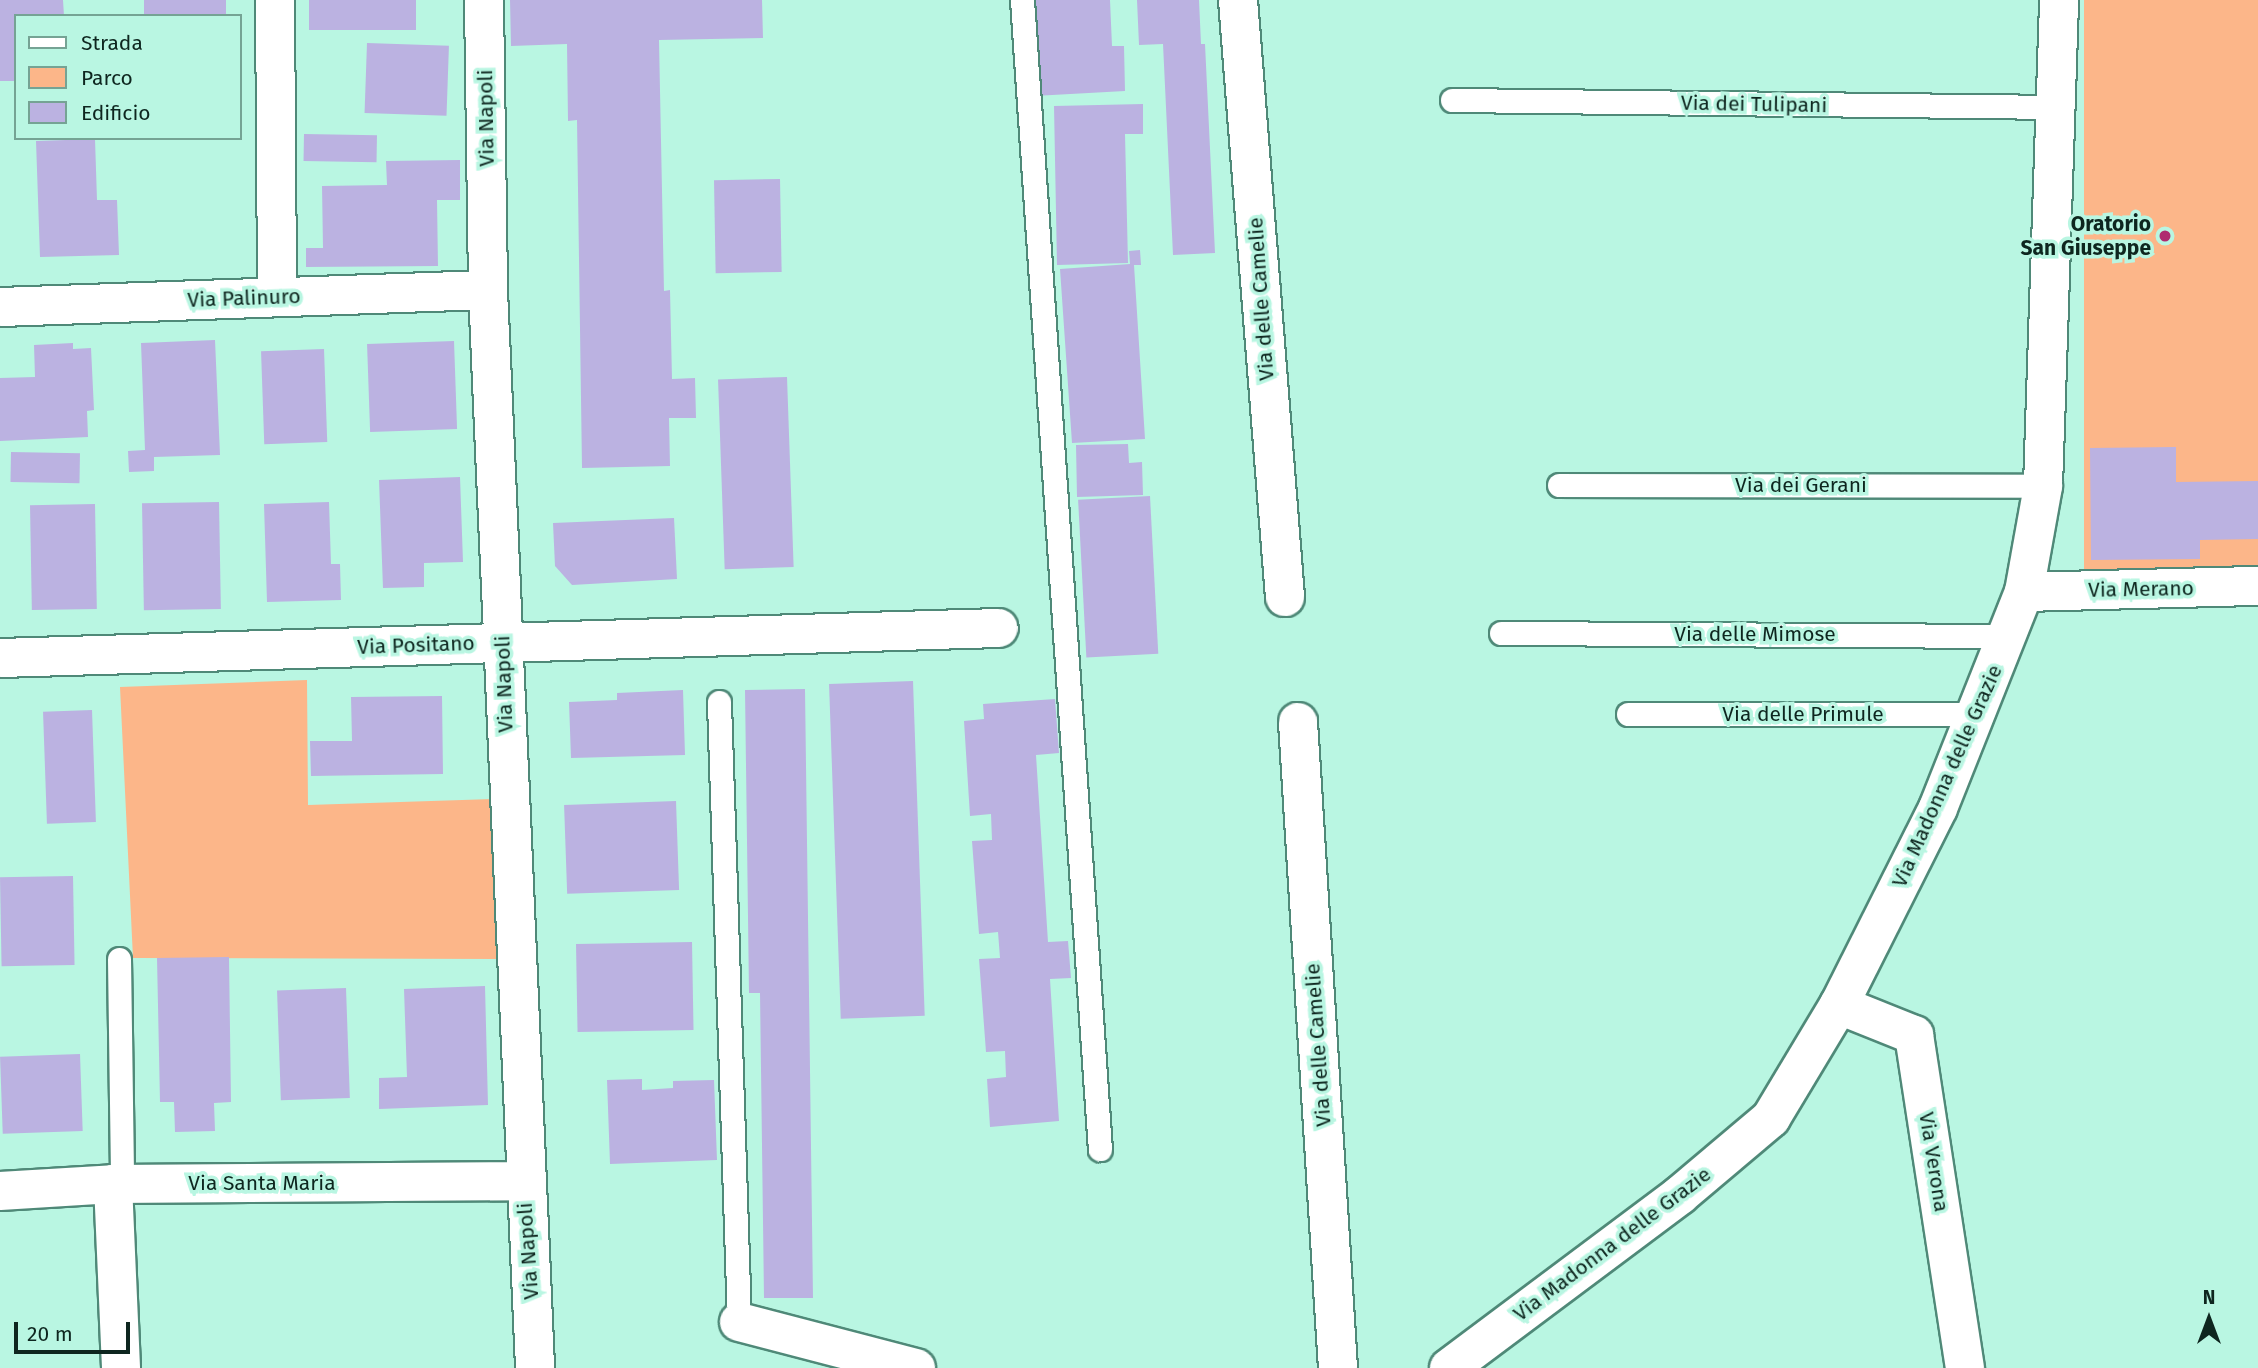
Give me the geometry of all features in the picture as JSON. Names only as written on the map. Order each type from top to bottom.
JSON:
[{"type":"street","points":[[275,0],[277,297]]},
{"type":"street","name":"Via Napoli","points":[[484,0],[488,290],[524,1181],[535,1368]]},
{"type":"street","name":"Via delle Camelie","points":[[1238,0],[1284,597]]},
{"type":"street","name":"Via Madonna delle Grazie","points":[[1449,1368],[1680,1195],[1771,1118],[1839,1006],[1937,808],[1978,714],[2024,592],[2043,486],[2059,0]]},
{"type":"street","name":"Via Palinuro","points":[[0,307],[488,290]]},
{"type":"street","name":"Via Merano","points":[[2024,592],[2258,586]]},
{"type":"street","name":"Via Positano","points":[[0,658],[999,628]]},
{"type":"street","name":"Via delle Camelie","points":[[1298,722],[1338,1368]]},
{"type":"street","name":"Via Verona","points":[[1839,1006],[1914,1035],[1965,1368]]},
{"type":"street","name":"Via Santa Maria","points":[[0,1191],[117,1184],[524,1181]]},
{"type":"street","points":[[117,1184],[121,1368]]},
{"type":"street","points":[[738,1322],[916,1368]]},
{"type":"lane","points":[[1022,0],[1100,1149]]},
{"type":"lane","name":"Via dei Tulipani","points":[[1452,100],[2056,107]]},
{"type":"lane","name":"Via dei Gerani","points":[[1559,485],[2043,486]]},
{"type":"lane","name":"Via delle Mimose","points":[[1501,633],[2008,636]]},
{"type":"lane","points":[[719,702],[738,1322]]},
{"type":"lane","name":"Via delle Primule","points":[[1628,714],[1978,714]]},
{"type":"lane","points":[[117,1184],[119,959]]},
{"type":"green space","name":"Oratorio San Giuseppe","points":[[2084,0],[2258,0],[2258,573],[2084,573]]},
{"type":"green space","points":[[307,680],[308,805],[493,799],[498,959],[133,958],[120,687]]},
{"type":"building","points":[[0,0],[63,0],[64,14],[14,14],[14,81],[0,81]]},
{"type":"building","points":[[144,0],[226,0],[226,14],[144,14]]},
{"type":"building","points":[[309,0],[416,0],[416,30],[309,30]]},
{"type":"building","points":[[510,0],[762,0],[763,38],[659,40],[664,291],[670,290],[672,379],[695,378],[696,418],[669,418],[670,466],[582,468],[577,120],[568,121],[567,44],[511,46]]},
{"type":"building","points":[[1030,0],[1110,0],[1112,46],[1124,46],[1125,91],[1034,96]]},
{"type":"building","points":[[1137,0],[1199,0],[1201,44],[1205,44],[1215,253],[1173,255],[1163,44],[1139,45]]},
{"type":"building","points":[[367,43],[449,46],[447,116],[365,113]]},
{"type":"building","points":[[1143,104],[1143,134],[1125,134],[1128,263],[1057,265],[1054,106]]},
{"type":"building","points":[[304,134],[377,135],[377,162],[304,161]]},
{"type":"building","points":[[95,140],[97,200],[117,200],[119,255],[40,257],[36,141]]},
{"type":"building","points":[[460,160],[460,200],[437,200],[438,266],[306,267],[306,248],[323,248],[322,186],[387,185],[386,161]]},
{"type":"building","points":[[780,179],[782,272],[716,273],[714,180]]},
{"type":"building","points":[[1140,250],[1141,265],[1134,265],[1145,439],[1072,443],[1060,269],[1130,264],[1129,251]]},
{"type":"building","points":[[215,340],[220,455],[154,457],[154,471],[129,472],[128,451],[145,450],[141,343]]},
{"type":"building","points":[[454,341],[457,429],[370,432],[367,344]]},
{"type":"building","points":[[73,343],[73,349],[91,348],[94,410],[87,411],[88,437],[0,441],[0,378],[35,377],[34,345]]},
{"type":"building","points":[[324,349],[327,442],[264,444],[261,351]]},
{"type":"building","points":[[787,377],[794,567],[725,569],[718,379]]},
{"type":"building","points":[[1128,444],[1129,463],[1142,462],[1143,495],[1077,497],[1076,445]]},
{"type":"building","points":[[2176,447],[2176,482],[2258,481],[2258,539],[2200,540],[2200,559],[2091,560],[2090,448]]},
{"type":"building","points":[[11,452],[80,453],[79,483],[10,482]]},
{"type":"building","points":[[460,477],[463,562],[424,563],[424,587],[383,588],[379,480]]},
{"type":"building","points":[[1150,496],[1158,654],[1086,658],[1078,500]]},
{"type":"building","points":[[219,502],[221,609],[144,610],[142,503]]},
{"type":"building","points":[[329,502],[331,564],[340,564],[341,600],[267,602],[264,504]]},
{"type":"building","points":[[95,504],[97,609],[32,610],[30,505]]},
{"type":"building","points":[[674,518],[677,579],[572,585],[555,566],[553,523]]},
{"type":"building","points":[[913,681],[925,1016],[841,1019],[829,684]]},
{"type":"building","points":[[805,689],[813,1298],[764,1298],[760,993],[749,993],[745,690]]},
{"type":"building","points":[[683,690],[685,755],[571,758],[569,702],[617,700],[617,693]]},
{"type":"building","points":[[442,696],[443,774],[311,776],[310,741],[352,741],[351,697]]},
{"type":"building","points":[[1055,699],[1059,753],[1036,755],[1048,942],[1068,941],[1071,978],[1050,979],[1059,1121],[990,1127],[987,1079],[1006,1077],[1005,1051],[986,1052],[979,959],[1000,958],[998,932],[979,934],[972,841],[992,840],[991,814],[970,816],[964,721],[984,719],[983,704]]},
{"type":"building","points":[[92,710],[96,822],[47,824],[43,712]]},
{"type":"building","points":[[676,801],[679,890],[567,894],[564,805]]},
{"type":"building","points":[[73,876],[75,965],[2,966],[0,877]]},
{"type":"building","points":[[692,942],[694,1030],[578,1032],[576,944]]},
{"type":"building","points":[[229,957],[231,1102],[214,1103],[215,1131],[175,1132],[174,1102],[160,1102],[157,958]]},
{"type":"building","points":[[485,986],[488,1105],[379,1109],[379,1078],[407,1077],[404,989]]},
{"type":"building","points":[[346,988],[350,1098],[281,1100],[277,990]]},
{"type":"building","points":[[80,1054],[83,1131],[3,1134],[0,1057]]},
{"type":"building","points":[[642,1079],[642,1090],[673,1088],[673,1081],[714,1080],[717,1160],[610,1164],[607,1080]]},
{"type":"place","name":"Oratorio San Giuseppe","points":[[2165,236]]}]
